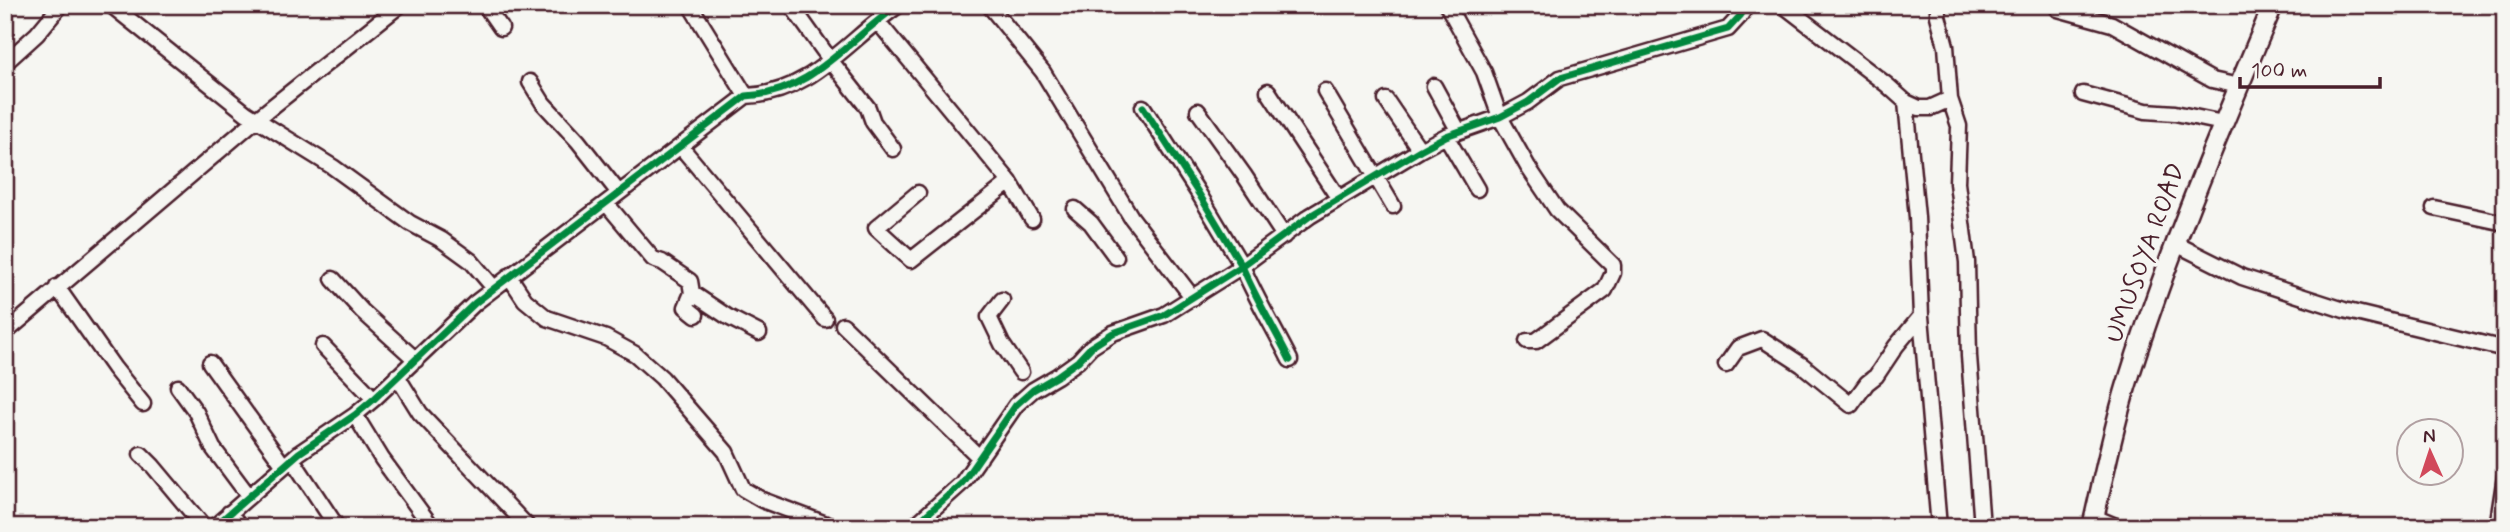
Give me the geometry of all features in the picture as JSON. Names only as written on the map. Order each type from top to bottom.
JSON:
[{"type":"main road","name":"UMUSOYA ROAD","points":[[2093,522],[2126,388],[2176,244],[2222,123],[2273,5]]},
{"type":"street","points":[[5,63],[37,34],[61,5]]},
{"type":"street","points":[[110,5],[246,113],[333,167],[410,223],[442,240],[471,261],[494,288]]},
{"type":"street","points":[[5,333],[258,118],[400,5]]},
{"type":"street","points":[[485,5],[500,28]]},
{"type":"street","points":[[690,5],[746,96]]},
{"type":"street","points":[[791,5],[868,108],[873,122],[893,149]]},
{"type":"street","points":[[214,527],[288,462],[374,400],[455,320],[509,276],[746,96],[755,96],[793,84],[818,72],[899,5]]},
{"type":"street","points":[[989,5],[1043,72],[1130,217],[1193,298]]},
{"type":"street","points":[[1447,5],[1484,72],[1500,117],[1528,167],[1557,210],[1613,265],[1613,273],[1605,290],[1536,341],[1527,341]]},
{"type":"street","points":[[913,527],[962,483],[1016,405],[1113,333],[1164,315],[1193,298],[1339,199],[1452,133],[1500,117],[1528,102],[1560,78],[1728,29],[1747,5]]},
{"type":"street","points":[[1783,5],[1906,102],[1919,108],[1930,108],[1950,99]]},
{"type":"street","points":[[1938,5],[1938,16],[1946,46],[1950,99],[1959,127],[1957,183],[1967,262],[1969,356],[1982,527]]},
{"type":"street","points":[[2059,9],[2112,24],[2212,80],[2239,86]]},
{"type":"street","points":[[878,22],[1010,182],[1032,219]]},
{"type":"street","points":[[530,82],[543,103],[578,141],[619,193]]},
{"type":"street","points":[[1434,86],[1477,189]]},
{"type":"street","points":[[1268,91],[1339,199]]},
{"type":"street","points":[[1325,91],[1377,176],[1392,206]]},
{"type":"street","points":[[2083,94],[2146,111],[2175,113],[2222,123]]},
{"type":"street","points":[[1386,100],[1420,150]]},
{"type":"street","points":[[1906,102],[1939,527]]},
{"type":"street","points":[[1143,107],[1242,266],[1260,307],[1290,360]]},
{"type":"street","points":[[1198,111],[1284,236]]},
{"type":"street","points":[[681,147],[825,320]]},
{"type":"street","points":[[918,193],[876,228],[911,260],[1010,182]]},
{"type":"street","points":[[606,203],[653,259],[690,281],[692,293],[685,307],[696,315]]},
{"type":"street","points":[[2434,208],[2505,223]]},
{"type":"street","points":[[1075,209],[1091,223],[1116,257]]},
{"type":"street","points":[[2176,244],[2242,276],[2344,310],[2505,349]]},
{"type":"street","points":[[509,276],[525,300],[547,318],[607,338],[635,355],[662,378],[726,452],[743,489],[762,500],[834,527]]},
{"type":"street","points":[[333,279],[362,311],[416,360]]},
{"type":"street","points":[[57,287],[143,404]]},
{"type":"street","points":[[692,293],[758,334]]},
{"type":"street","points":[[1002,300],[989,317],[1002,344],[1021,372]]},
{"type":"street","points":[[1726,365],[1738,348],[1762,339],[1802,365],[1851,405],[1921,316]]},
{"type":"street","points":[[844,325],[980,458]]},
{"type":"street","points":[[323,346],[374,400]]},
{"type":"street","points":[[210,363],[337,527]]},
{"type":"street","points":[[397,376],[420,413],[528,527]]},
{"type":"street","points":[[178,387],[196,412],[213,448],[248,495]]},
{"type":"street","points":[[355,415],[382,459],[432,527]]},
{"type":"street","points":[[141,454],[204,527]]},
{"type":"street","points":[[2498,521],[2505,476]]},
{"type":"street","points":[[229,513],[241,527]]},
{"type":"street","points":[[2093,522],[2118,527]]},
{"type":"cycle path","points":[[214,527],[299,453],[374,399],[475,303],[746,96],[791,86],[810,75],[899,5]]},
{"type":"cycle path","points":[[1290,360],[1242,266],[1310,216],[1446,136],[1500,117],[1528,102],[1560,78],[1728,29],[1747,5]]},
{"type":"cycle path","points":[[913,527],[962,483],[1016,405],[1033,390],[1057,376],[1078,361],[1091,347],[1113,333],[1164,315],[1242,266],[1143,107]]}]
